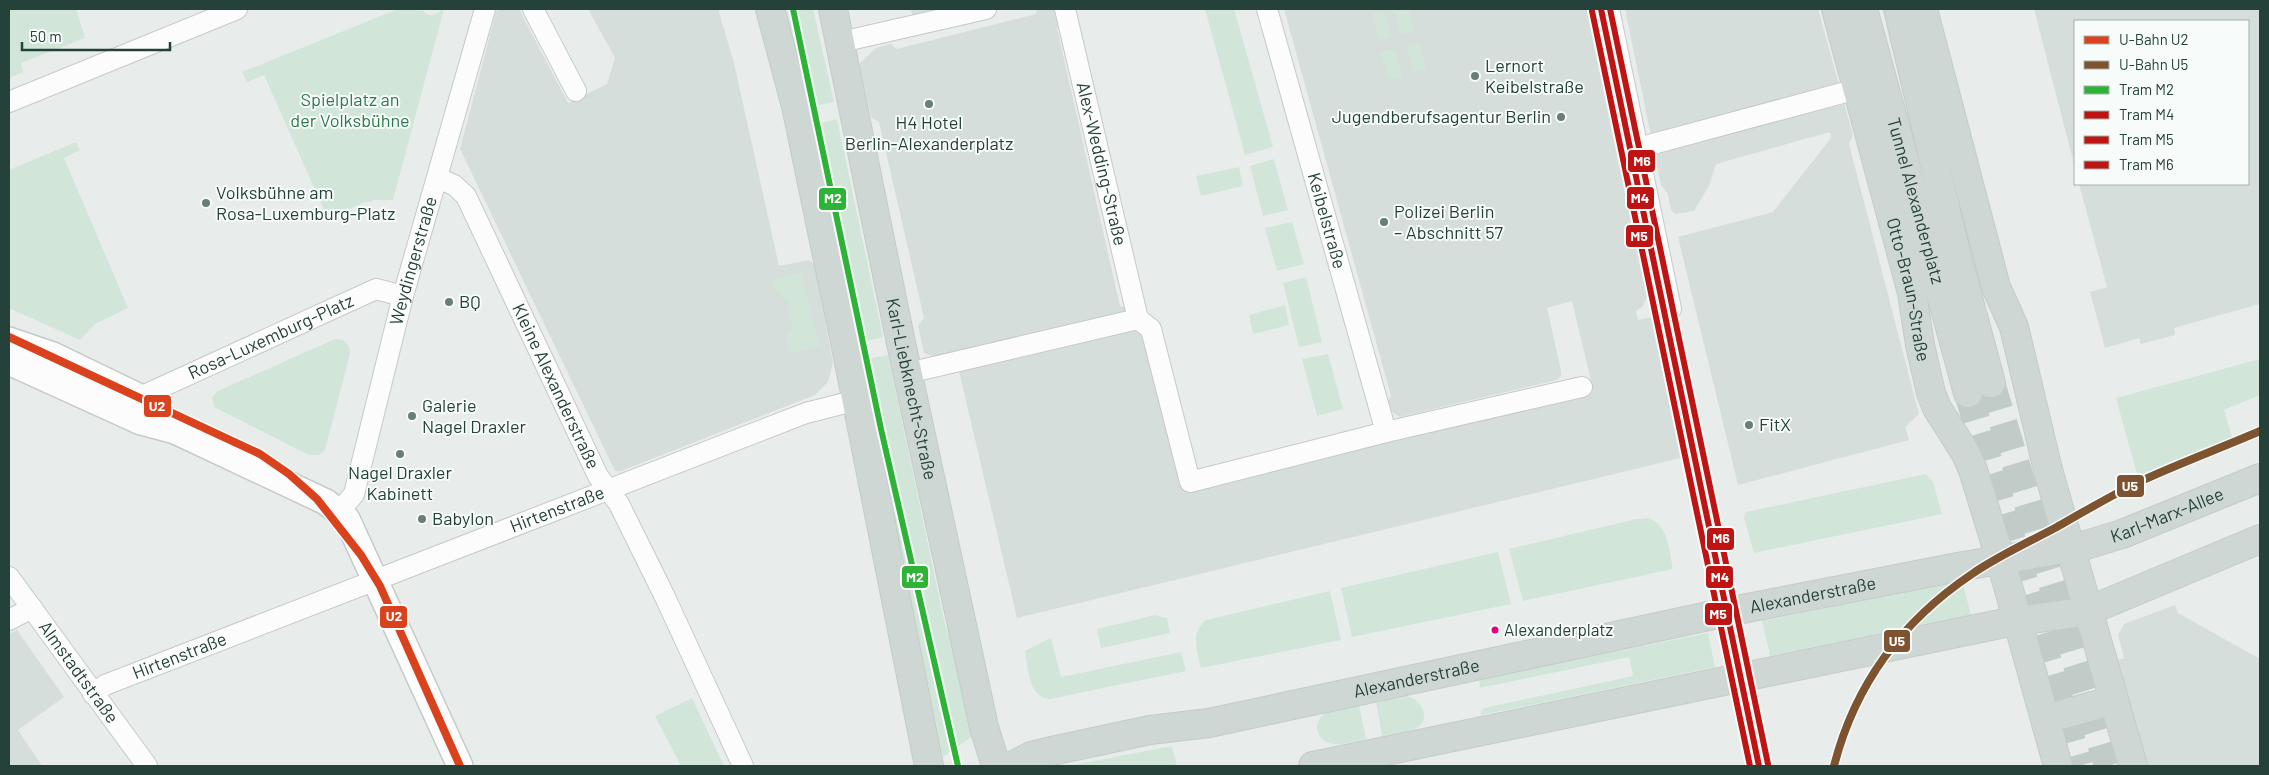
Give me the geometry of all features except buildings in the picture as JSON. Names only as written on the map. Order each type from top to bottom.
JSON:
[{"type":"main road","points":[[770,9],[796,106],[857,400],[929,766]]},
{"type":"main road","name":"Karl-Liebknecht-Straße","points":[[833,9],[908,373],[984,727],[996,766]]},
{"type":"main road","name":"Otto-Braun-Straße","points":[[1836,9],[1912,293],[1930,393],[1937,408],[1966,454],[1973,470],[2018,621]]},
{"type":"main road","name":"Tunnel Alexanderplatz","points":[[1863,9],[1979,388],[1957,257],[1898,9]]},
{"type":"main road","points":[[1924,9],[1996,287],[2014,326],[2048,470],[2133,766]]},
{"type":"main road","name":"Karl-Marx-Allee","points":[[2071,548],[2122,534],[2260,478]]},
{"type":"main road","points":[[1312,766],[2018,621],[2088,611],[2260,539]]},
{"type":"main road","name":"Alexanderstraße","points":[[1012,766],[1031,756],[1150,730],[1209,723],[1732,610],[1958,567],[2071,548]]},
{"type":"main road","points":[[2018,621],[2058,766]]},
{"type":"main road","points":[[2046,719],[2114,700]]},
{"type":"street","points":[[9,102],[237,9]]},
{"type":"street","name":"Weydingerstraße","points":[[340,512],[354,494],[404,296],[485,9]]},
{"type":"street","points":[[533,9],[576,91]]},
{"type":"street","points":[[841,42],[986,9]]},
{"type":"street","name":"Alex-Wedding-Straße","points":[[1065,9],[1138,319],[1151,329],[1190,482],[1386,432]]},
{"type":"street","name":"Keibelstraße","points":[[1267,9],[1386,432]]},
{"type":"street","points":[[1609,9],[1671,308]]},
{"type":"street","points":[[1638,148],[1857,89]]},
{"type":"street","name":"Kleine Alexanderstraße","points":[[437,178],[454,185],[466,196],[598,476],[619,504],[665,597],[743,766]]},
{"type":"street","name":"Rosa-Luxemburg-Platz","points":[[140,397],[376,289],[404,296]]},
{"type":"street","points":[[908,373],[1138,319]]},
{"type":"street","points":[[9,340],[53,355],[140,397],[175,431]]},
{"type":"street","points":[[9,362],[141,422],[175,431],[326,502],[340,512],[347,519],[376,580],[460,766]]},
{"type":"street","points":[[1386,432],[1582,387]]},
{"type":"street","name":"Hirtenstraße","points":[[93,694],[105,685],[608,489],[818,409],[857,400]]},
{"type":"street","name":"Almstadtstraße","points":[[9,577],[147,766]]},
{"type":"street","points":[[9,620],[32,608]]},
{"type":"shaded area","points":[[498,9],[518,9],[520,11],[568,103],[607,84],[615,58],[588,9],[718,9],[734,63],[779,266],[809,260],[814,264],[833,363],[828,382],[815,395],[621,471],[615,471],[460,149]]},
{"type":"shaded area","points":[[911,9],[943,9],[912,16]]},
{"type":"shaded area","points":[[1037,9],[1055,9],[1062,24],[1057,28],[1120,306],[1126,307],[1127,315],[943,359],[924,353],[918,326],[924,318],[879,122],[871,117],[859,64],[876,48],[891,44],[897,49],[1036,14]]},
{"type":"shaded area","points":[[1284,9],[1588,9],[1647,297],[1643,306],[1636,311],[1638,320],[1660,315],[1689,456],[1017,618],[958,367],[1141,329],[1183,488],[1592,385],[1572,301],[1547,308],[1561,371],[1561,376],[1557,380],[1400,417],[1390,411],[1387,403],[1391,396]]},
{"type":"shaded area","points":[[1625,9],[1818,9],[1853,135],[1849,144],[1919,414],[1905,427],[1909,440],[1738,485],[1678,237],[1773,212],[1831,138],[1830,132],[1716,164],[1709,186],[1694,211],[1675,214],[1671,210],[1668,194],[1661,185]]},
{"type":"shaded area","points":[[2034,9],[2260,9],[2260,304],[2174,328],[2175,335],[2141,344],[2139,338],[2105,348],[2090,292],[2107,287],[2079,185],[2249,185],[2249,20],[2074,20],[2074,164]]},
{"type":"shaded area","points":[[2175,605],[2178,613],[2260,659],[2260,766],[2146,766],[2117,660],[2124,658],[2118,635],[2124,624]]},
{"type":"shaded area","points":[[17,630],[64,697],[18,730],[42,766],[9,766],[9,634]]},
{"type":"green space","points":[[9,9],[76,9],[85,38],[21,63],[23,72],[9,78]]},
{"type":"green space","name":"Spielplatz an der Volksbühne","points":[[398,9],[418,9],[431,15],[444,9],[393,200],[365,202],[348,208],[328,219],[264,75],[247,82],[242,72]]},
{"type":"green space","points":[[786,9],[813,9],[834,102],[811,107]]},
{"type":"green space","points":[[1205,9],[1234,9],[1273,147],[1245,155]]},
{"type":"green space","points":[[1394,9],[1408,9],[1414,31],[1401,34]]},
{"type":"green space","points":[[1384,10],[1392,37],[1379,40],[1372,14]]},
{"type":"green space","points":[[1419,42],[1426,68],[1414,72],[1406,46]]},
{"type":"green space","points":[[1394,49],[1402,76],[1389,79],[1381,53]]},
{"type":"green space","points":[[837,119],[883,337],[860,343],[815,125]]},
{"type":"green space","points":[[76,142],[80,150],[64,158],[128,308],[95,324],[80,340],[9,308],[9,170]]},
{"type":"green space","points":[[1274,159],[1288,210],[1263,216],[1250,166]]},
{"type":"green space","points":[[1239,167],[1243,186],[1201,196],[1196,176]]},
{"type":"green space","points":[[1292,222],[1304,264],[1277,271],[1265,228]]},
{"type":"green space","points":[[801,272],[819,346],[789,353],[786,337],[793,329],[787,300],[776,291],[772,280]]},
{"type":"green space","points":[[1306,277],[1322,342],[1299,347],[1283,283]]},
{"type":"green space","points":[[1285,305],[1289,325],[1253,334],[1249,315]]},
{"type":"green space","points":[[335,339],[346,343],[350,354],[325,450],[319,455],[309,455],[214,407],[212,397],[218,391]]},
{"type":"green space","points":[[1328,354],[1343,409],[1317,416],[1302,359]]},
{"type":"green space","points":[[888,355],[945,625],[955,652],[974,735],[943,757],[862,360]]},
{"type":"green space","points":[[2260,359],[2260,395],[2224,410],[2232,436],[2227,441],[2138,478],[2116,398]]},
{"type":"green space","points":[[1926,474],[1933,482],[1942,514],[1754,553],[1744,518],[1746,512]]},
{"type":"green space","points":[[1649,518],[1661,527],[1664,533],[1673,569],[1523,601],[1509,549],[1636,519]]},
{"type":"green space","points":[[1498,552],[1511,604],[1352,637],[1341,588]]},
{"type":"green space","points":[[1962,580],[1971,615],[1770,656],[1762,621]]},
{"type":"green space","points":[[1330,591],[1341,640],[1201,668],[1196,636],[1201,625],[1206,620]]},
{"type":"green space","points":[[1155,615],[1167,618],[1170,633],[1101,648],[1097,629]]},
{"type":"green space","points":[[1708,633],[1715,667],[1481,715],[1481,711],[1484,708],[1633,676],[1629,657],[1480,688],[1479,679]]},
{"type":"green space","points":[[1051,638],[1061,677],[1181,652],[1186,671],[1050,699],[1043,697],[1033,688],[1028,673],[1025,651]]},
{"type":"green space","points":[[1407,696],[1413,698],[1421,706],[1424,712],[1423,722],[1413,730],[1382,736],[1376,702]]},
{"type":"green space","points":[[692,698],[724,766],[681,766],[655,716]]},
{"type":"green space","points":[[1359,705],[1366,739],[1331,744],[1320,736],[1317,729],[1318,722],[1326,713],[1339,708]]},
{"type":"green space","points":[[1172,746],[1177,766],[1068,766]]},
{"type":"tunnel","points":[[1991,383],[2108,766]]},
{"type":"tunnel","points":[[1968,393],[2079,766]]},
{"type":"metro line","name":"U2","points":[[9,337],[260,454],[289,474],[317,499],[361,555],[380,586],[460,766]]},
{"type":"metro line","name":"U5","points":[[1834,766],[1843,736],[1868,682],[1903,634],[1947,592],[1992,561],[2130,486],[2260,431]]},
{"type":"tram line","name":"M2","points":[[793,9],[881,429],[958,766]]},
{"type":"tram line","name":"M4","points":[[1601,9],[1759,766]]},
{"type":"tram line","name":"M6","points":[[1610,9],[1768,764]]},
{"type":"tram line","name":"M5","points":[[1592,11],[1750,766]]},
{"type":"place","name":"Lernort Keibelstraße","points":[[1475,76]]},
{"type":"place","name":"H4 Hotel Berlin-Alexanderplatz","points":[[929,104]]},
{"type":"place","name":"Jugendberufsagentur Berlin","points":[[1561,117]]},
{"type":"place","name":"Volksbühne am Rosa-Luxemburg-Platz","points":[[206,203]]},
{"type":"place","name":"Polizei Berlin – Abschnitt 57","points":[[1384,222]]},
{"type":"place","name":"BQ","points":[[449,302]]},
{"type":"place","name":"Galerie Nagel Draxler","points":[[412,416]]},
{"type":"place","name":"FitX","points":[[1749,425]]},
{"type":"place","name":"Nagel Draxler Kabinett","points":[[400,454]]},
{"type":"place","name":"Babylon","points":[[422,519]]},
{"type":"place","name":"Alexanderplatz","points":[[1495,630]]}]
